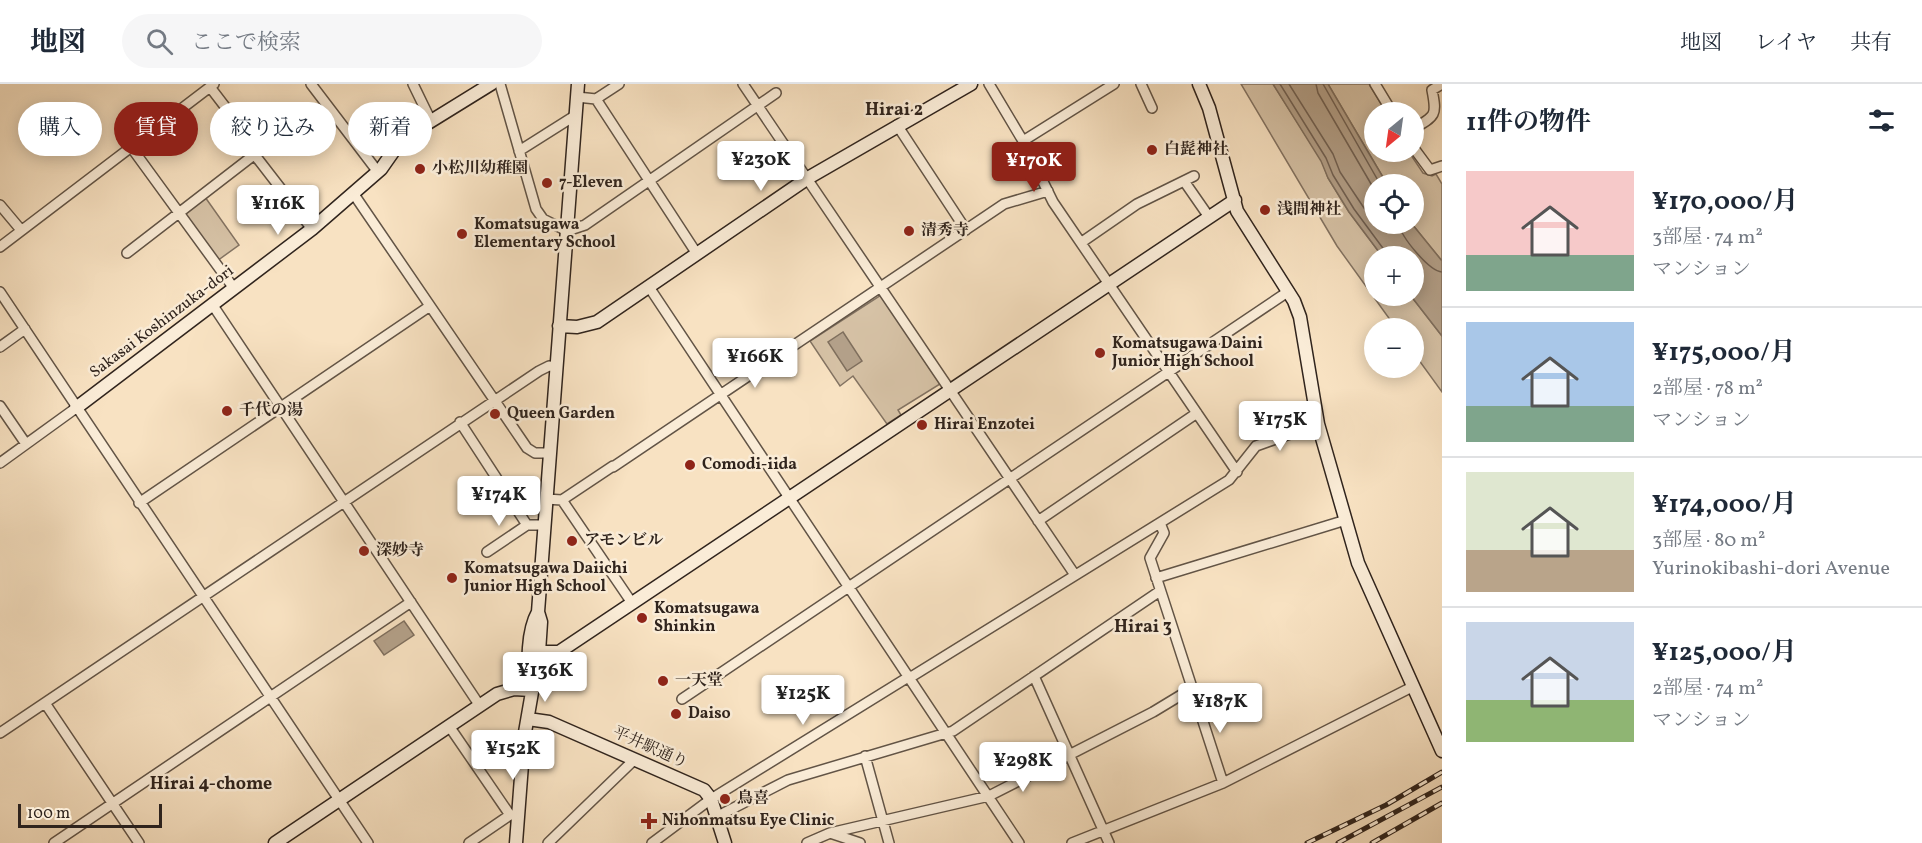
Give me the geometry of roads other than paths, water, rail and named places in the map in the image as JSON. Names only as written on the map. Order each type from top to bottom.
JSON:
[{"type":"street","points":[[310,84],[378,172]]},
{"type":"street","points":[[413,84],[422,102]]},
{"type":"street","name":"Sakasai Koshinzuka-dori","points":[[432,120],[491,84]]},
{"type":"street","points":[[500,84],[536,209],[543,219],[567,231],[585,225],[776,93]]},
{"type":"street","points":[[516,843],[514,815],[539,652],[541,622],[538,612],[578,84]]},
{"type":"street","points":[[577,97],[596,99],[619,84]]},
{"type":"street","points":[[743,84],[1075,575]]},
{"type":"street","points":[[559,326],[591,325],[807,178],[971,84]]},
{"type":"street","points":[[988,84],[1023,141],[1048,191],[1237,472]]},
{"type":"street","points":[[1023,141],[1114,84]]},
{"type":"street","points":[[1142,84],[1152,108]]},
{"type":"street","points":[[1199,84],[1243,224],[1289,291],[1299,317],[1318,424],[1364,576],[1442,751]]},
{"type":"street","points":[[1375,84],[1386,102]]},
{"type":"street","points":[[1424,123],[1431,119],[1436,110],[1432,87],[1442,84]]},
{"type":"street","points":[[191,102],[212,86],[224,102]]},
{"type":"street","points":[[596,99],[697,255]]},
{"type":"street","points":[[519,151],[576,115]]},
{"type":"street","points":[[897,125],[966,230]]},
{"type":"street","points":[[0,247],[119,156]]},
{"type":"street","points":[[138,156],[233,287]]},
{"type":"street","points":[[127,253],[251,156]]},
{"type":"street","points":[[256,156],[312,229]]},
{"type":"street","name":"Sakasai Koshinzuka-dori","points":[[76,408],[312,229],[378,172],[390,156]]},
{"type":"street","points":[[1422,162],[1430,170],[1441,168]]},
{"type":"street","points":[[1082,242],[1137,204],[1194,176]]},
{"type":"street","points":[[1184,181],[1209,217]]},
{"type":"street","points":[[546,499],[562,500],[1004,204],[1048,191]]},
{"type":"street","points":[[353,193],[530,451],[550,453]]},
{"type":"street","points":[[539,652],[559,652],[1109,282],[1235,200]]},
{"type":"street","points":[[0,205],[21,230]]},
{"type":"street","points":[[649,287],[1019,843]]},
{"type":"street","points":[[682,699],[1289,291]]},
{"type":"street","points":[[0,292],[368,843]]},
{"type":"street","points":[[212,304],[480,706]]},
{"type":"street","points":[[139,503],[430,306]]},
{"type":"street","points":[[0,347],[25,329]]},
{"type":"street","points":[[0,733],[495,399],[539,371],[549,366],[557,367]]},
{"type":"street","points":[[0,406],[26,444]]},
{"type":"street","points":[[0,463],[76,408]]},
{"type":"street","points":[[1038,521],[1197,413]]},
{"type":"street","points":[[460,422],[527,525]]},
{"type":"street","points":[[652,843],[711,799],[1229,480],[1256,446],[1318,424]]},
{"type":"street","points":[[562,500],[632,603]]},
{"type":"street","points":[[1156,578],[1346,520]]},
{"type":"street","points":[[1160,523],[1164,533],[1150,558],[1223,783]]},
{"type":"street","points":[[487,552],[527,525],[544,525]]},
{"type":"street","points":[[718,816],[788,780],[947,733],[1160,591]]},
{"type":"street","points":[[54,843],[411,602]]},
{"type":"street","points":[[532,687],[529,673],[530,652],[533,621],[538,612]]},
{"type":"street","points":[[1034,676],[1109,843]]},
{"type":"street","points":[[275,843],[480,706],[508,690],[532,687]]},
{"type":"street","points":[[1072,843],[1223,783],[1412,687]]},
{"type":"street","points":[[807,843],[830,833],[883,819],[989,796],[1191,689]]},
{"type":"street","points":[[45,702],[139,843]]},
{"type":"street","points":[[524,843],[531,739],[528,719]]},
{"type":"street","name":"平井駅通り","points":[[528,719],[549,722],[635,759],[704,790],[711,799]]},
{"type":"street","points":[[449,726],[514,815]]},
{"type":"street","points":[[866,756],[889,843]]},
{"type":"street","points":[[548,843],[635,759]]},
{"type":"street","points":[[711,799],[725,843]]},
{"type":"street","points":[[470,843],[514,815]]},
{"type":"street","points":[[830,833],[860,843]]},
{"type":"water","points":[[1273,84],[1328,84],[1364,145],[1364,162],[1374,162],[1381,174],[1364,174],[1364,232],[1328,178],[1321,161]]},
{"type":"water","points":[[1366,234],[1420,234],[1442,261],[1442,336],[1419,306],[1424,306],[1424,246],[1374,246]]},
{"type":"water","points":[[843,332],[862,361],[847,371],[828,342]]},
{"type":"water","points":[[404,621],[414,635],[384,655],[374,641]]},
{"type":"railway","points":[[1307,843],[1386,805],[1442,772]]},
{"type":"railway","points":[[1338,843],[1442,787]]},
{"type":"railway","points":[[1372,843],[1442,803]]},
{"type":"place","name":"白髭神社","points":[[1152,150]]},
{"type":"place","name":"小松川幼稚園","points":[[420,169]]},
{"type":"place","name":"7-Eleven","points":[[547,183]]},
{"type":"place","name":"浅間神社","points":[[1265,210]]},
{"type":"place","name":"清秀寺","points":[[909,231]]},
{"type":"place","name":"Komatsugawa Elementary School","points":[[462,234]]},
{"type":"place","name":"Komatsugawa Daini Junior High School","points":[[1100,353]]},
{"type":"place","name":"千代の湯","points":[[227,411]]},
{"type":"place","name":"Queen Garden","points":[[495,414]]},
{"type":"place","name":"Hirai Enzotei","points":[[922,425]]},
{"type":"place","name":"Comodi-iida","points":[[690,465]]},
{"type":"place","name":"アモンビル","points":[[572,541]]},
{"type":"place","name":"深妙寺","points":[[364,551]]},
{"type":"place","name":"Komatsugawa Daiichi Junior High School","points":[[452,578]]},
{"type":"place","name":"Komatsugawa Shinkin","points":[[642,618]]},
{"type":"place","name":"一天堂","points":[[663,681]]},
{"type":"place","name":"Daiso","points":[[676,714]]},
{"type":"place","name":"鳥喜","points":[[725,799]]},
{"type":"place","name":"Nihonmatsu Eye Clinic","points":[[649,821]]},
{"type":"district","name":"Hirai 2","points":[[894,110]]},
{"type":"district","name":"Hirai 3","points":[[1143,627]]},
{"type":"district","name":"Hirai 4-chome","points":[[211,784]]}]
